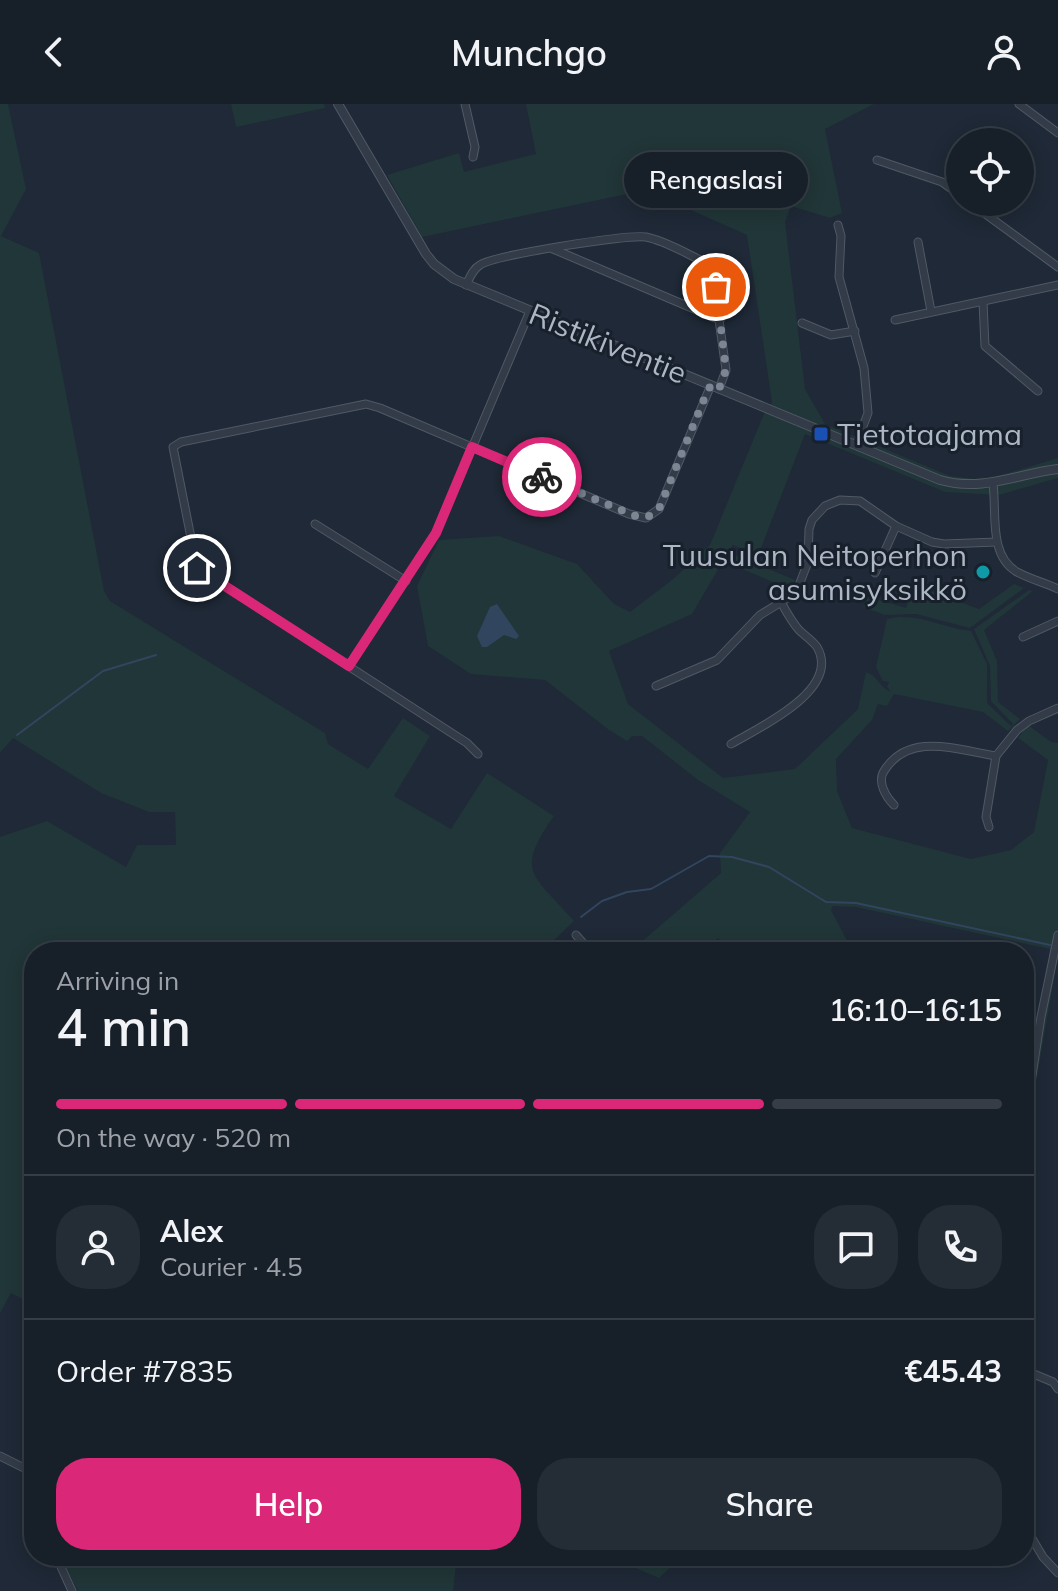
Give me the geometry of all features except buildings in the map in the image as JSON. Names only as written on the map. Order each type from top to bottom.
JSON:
[{"type":"street","name":"Ristikiventie","points":[[338,104],[426,254],[446,274],[466,285],[954,484],[993,484],[1057,468]]},
{"type":"street","points":[[465,104],[475,147],[473,157]]},
{"type":"street","points":[[1019,104],[1058,133]]},
{"type":"street","points":[[877,160],[946,185]]},
{"type":"street","points":[[988,216],[1058,267]]},
{"type":"street","points":[[838,225],[841,236],[839,277],[864,368],[868,413],[856,445]]},
{"type":"street","points":[[466,285],[478,266],[488,261],[551,248],[633,237],[648,238],[709,264],[716,287],[726,370],[715,387],[659,509],[646,518],[629,514],[366,404],[181,442],[173,447],[197,568],[467,743],[478,754]]},
{"type":"street","points":[[918,242],[931,311]]},
{"type":"street","points":[[551,248],[720,320]]},
{"type":"street","points":[[895,320],[1058,285]]},
{"type":"street","points":[[983,302],[985,346],[1038,391]]},
{"type":"street","points":[[349,666],[436,533],[530,311]]},
{"type":"street","points":[[802,323],[831,335],[855,331]]},
{"type":"street","points":[[993,484],[997,542],[1001,555],[1015,571],[1058,589]]},
{"type":"street","points":[[656,686],[717,660],[760,615],[796,593],[808,562],[812,520],[825,506],[840,500],[860,501],[896,526],[932,542],[997,542]]},
{"type":"street","points":[[315,524],[406,581]]},
{"type":"street","points":[[875,573],[896,526]]},
{"type":"street","points":[[731,744],[791,709],[806,696],[819,677],[821,659],[817,646],[796,627],[782,604]]},
{"type":"street","points":[[1023,637],[1058,621]]},
{"type":"street","points":[[989,827],[986,817],[996,756],[1017,730],[1058,708]]},
{"type":"street","points":[[894,805],[889,800],[881,774],[904,750],[932,745],[996,756]]},
{"type":"street","points":[[576,935],[582,942]]},
{"type":"street","points":[[1034,1062],[1058,935]]},
{"type":"street","points":[[1034,1373],[1053,1382],[1058,1389]]},
{"type":"street","points":[[0,1456],[24,1468]]},
{"type":"street","points":[[1034,1542],[1058,1573]]},
{"type":"street","points":[[61,1566],[72,1591]]},
{"type":"green space","points":[[0,104],[8,104],[26,189],[1,236],[39,253],[104,591],[110,601],[325,733],[328,744],[368,769],[403,718],[430,736],[394,796],[451,829],[487,773],[554,816],[534,850],[532,862],[539,882],[574,921],[552,942],[24,942],[24,1300],[11,1293],[0,1313],[0,837],[47,821],[126,867],[137,845],[176,845],[175,812],[149,812],[101,793],[13,738],[0,753]]},
{"type":"green space","points":[[231,104],[324,104],[325,108],[236,127]]},
{"type":"green space","points":[[526,104],[874,104],[825,129],[842,213],[830,218],[791,206],[785,222],[805,389],[825,424],[950,476],[974,479],[995,477],[1058,458],[1058,478],[999,495],[945,492],[805,434],[758,556],[733,545],[728,552],[795,580],[792,590],[723,561],[692,614],[609,651],[628,704],[723,778],[795,769],[858,709],[866,672],[891,692],[887,687],[889,682],[883,681],[876,667],[887,619],[918,618],[971,631],[987,664],[987,703],[1011,726],[1013,724],[991,701],[990,666],[974,629],[1029,590],[1033,591],[984,630],[997,661],[998,702],[1020,719],[1008,731],[983,712],[894,694],[887,706],[878,704],[872,720],[836,759],[837,791],[852,828],[971,859],[1011,850],[1034,832],[1048,760],[1018,738],[1028,725],[1051,742],[1058,743],[1058,956],[1034,1094],[1034,1051],[1050,949],[1034,946],[1034,942],[1018,942],[856,907],[833,906],[831,910],[848,942],[721,942],[718,938],[713,942],[641,942],[721,873],[720,853],[750,812],[698,780],[642,736],[632,736],[627,741],[609,730],[545,680],[471,674],[428,646],[417,586],[439,540],[499,536],[577,564],[614,604],[630,612],[672,580],[710,545],[763,416],[772,402],[747,235],[646,190],[422,237],[387,175],[459,153],[464,172],[536,154]]},
{"type":"green space","points":[[1014,584],[1024,588],[970,628],[916,614],[885,615],[863,607],[868,597],[906,608],[914,585],[979,609]]},
{"type":"green space","points":[[65,1566],[456,1566],[453,1591],[78,1591]]},
{"type":"green space","points":[[631,1566],[672,1566],[659,1578]]},
{"type":"water","points":[[497,604],[519,636],[516,639],[504,635],[482,647],[477,636],[490,607]]},
{"type":"waterway","points":[[17,735],[103,671],[156,655]]},
{"type":"waterway","points":[[581,917],[602,901],[627,892],[651,889],[709,856],[732,857],[769,867],[826,902],[856,903],[1050,945]]},
{"type":"way so far","points":[[542,477],[638,517],[646,518],[659,509],[707,392],[711,385],[719,389],[726,370],[716,287]]},
{"type":"place","name":"Rengaslasi","points":[[716,287]]},
{"type":"place","name":"Tietotaajama","points":[[821,434]]},
{"type":"place","name":"Tuusulan Neitoperhon asumisyksikkö","points":[[983,572]]},
{"type":"route","points":[[197,568],[349,666],[436,533],[472,447],[542,477]]}]
